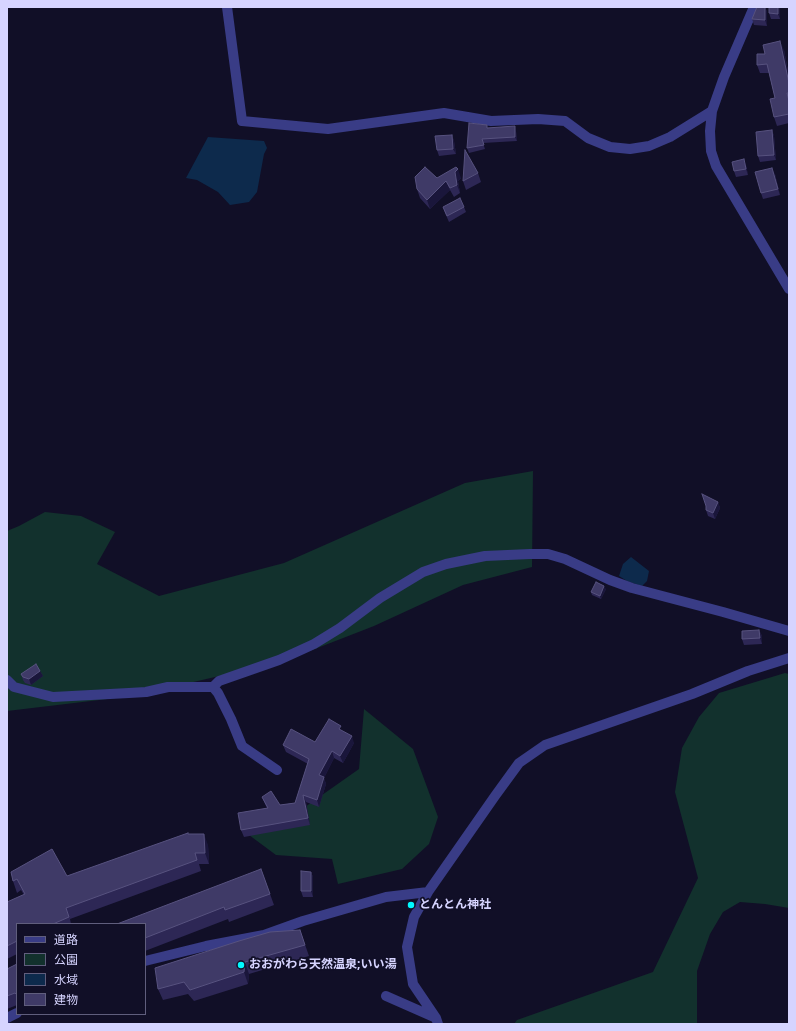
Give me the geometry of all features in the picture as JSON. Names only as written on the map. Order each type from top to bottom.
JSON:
[{"type":"street","points":[[227,7],[242,121],[328,129],[444,113],[491,121],[538,119],[565,121],[588,138],[610,147],[630,149],[649,146],[670,137],[712,111]]},
{"type":"street","points":[[754,7],[724,77],[712,111],[710,132],[711,151],[716,166],[789,289]]},
{"type":"street","points":[[7,680],[14,687],[53,697],[129,694],[168,687],[213,687],[219,681],[279,660],[314,644],[340,628],[380,598],[423,572],[446,564],[485,556],[548,554],[565,559],[610,580],[632,588],[789,631]]},
{"type":"street","points":[[436,1022],[414,984],[408,947],[414,917],[428,892],[490,802],[519,763],[545,745],[692,694],[748,671],[789,658]]},
{"type":"street","points":[[213,687],[218,693],[231,719],[242,746],[277,770]]},
{"type":"street","points":[[146,961],[206,946],[264,935],[303,921],[386,897],[428,892]]},
{"type":"street","points":[[386,996],[436,1022]]},
{"type":"street","points":[[7,1018],[16,1014]]},
{"type":"green space","points":[[533,471],[532,567],[463,585],[374,626],[284,661],[133,696],[7,711],[7,531],[45,512],[81,516],[115,532],[97,564],[159,596],[284,563],[465,483]]},
{"type":"green space","points":[[785,673],[789,674],[789,908],[740,902],[723,912],[710,934],[697,971],[697,1024],[514,1024],[517,1020],[653,972],[698,878],[675,792],[682,748],[699,717],[719,693]]},
{"type":"green space","points":[[364,709],[413,749],[438,817],[429,844],[402,869],[338,884],[332,859],[276,855],[249,835],[278,826],[359,769]]},
{"type":"water","points":[[208,137],[264,141],[267,148],[264,154],[257,192],[249,202],[230,205],[218,192],[197,180],[186,178]]},
{"type":"water","points":[[631,557],[649,571],[647,581],[642,586],[627,581],[619,576],[623,564]]},
{"type":"building","points":[[757,7],[765,7],[765,20],[752,19]]},
{"type":"building","points":[[769,7],[778,7],[778,14],[769,13]]},
{"type":"building","points":[[780,41],[789,83],[789,93],[787,93],[789,101],[789,114],[774,117],[770,99],[775,98],[767,64],[757,65],[757,54],[765,54],[763,45]]},
{"type":"building","points":[[469,123],[487,125],[487,128],[515,126],[515,137],[482,139],[484,145],[467,148]]},
{"type":"building","points":[[772,130],[774,155],[758,156],[756,132]]},
{"type":"building","points":[[452,135],[453,149],[437,150],[435,136]]},
{"type":"building","points":[[465,150],[478,173],[463,181]]},
{"type":"building","points":[[744,159],[746,169],[734,171],[732,162]]},
{"type":"building","points":[[425,167],[437,178],[456,167],[458,169],[455,172],[457,185],[450,188],[446,181],[427,200],[417,189],[415,177]]},
{"type":"building","points":[[772,168],[778,189],[761,193],[755,172]]},
{"type":"building","points":[[460,198],[464,207],[447,216],[443,207]]},
{"type":"building","points":[[702,494],[718,502],[713,513],[706,510]]},
{"type":"building","points":[[596,582],[604,586],[600,596],[591,592]]},
{"type":"building","points":[[759,630],[760,638],[742,639],[742,631]]},
{"type":"building","points":[[36,664],[40,671],[29,679],[23,677],[21,674]]},
{"type":"building","points":[[329,719],[341,726],[339,729],[352,736],[340,756],[332,751],[319,775],[324,777],[317,800],[303,795],[308,818],[241,830],[238,813],[268,808],[262,797],[271,791],[280,805],[295,803],[309,759],[283,745],[291,729],[315,742]]},
{"type":"building","points":[[188,833],[204,834],[205,853],[195,853],[197,860],[66,908],[69,917],[55,923],[16,923],[16,942],[7,946],[7,902],[25,894],[17,879],[13,881],[11,872],[52,849],[67,876]]},
{"type":"building","points":[[261,869],[270,894],[225,910],[224,907],[146,938],[146,923],[120,923]]},
{"type":"building","points":[[301,871],[311,872],[311,891],[301,891]]},
{"type":"building","points":[[300,930],[305,945],[245,962],[244,972],[190,990],[184,982],[158,989],[155,968],[270,932]]},
{"type":"building","points":[[16,964],[16,994],[7,996],[7,969]]},
{"type":"place","name":"とんとん神社","points":[[411,905]]},
{"type":"place","name":"おおがわら天然温泉;いい湯","points":[[241,965]]}]
